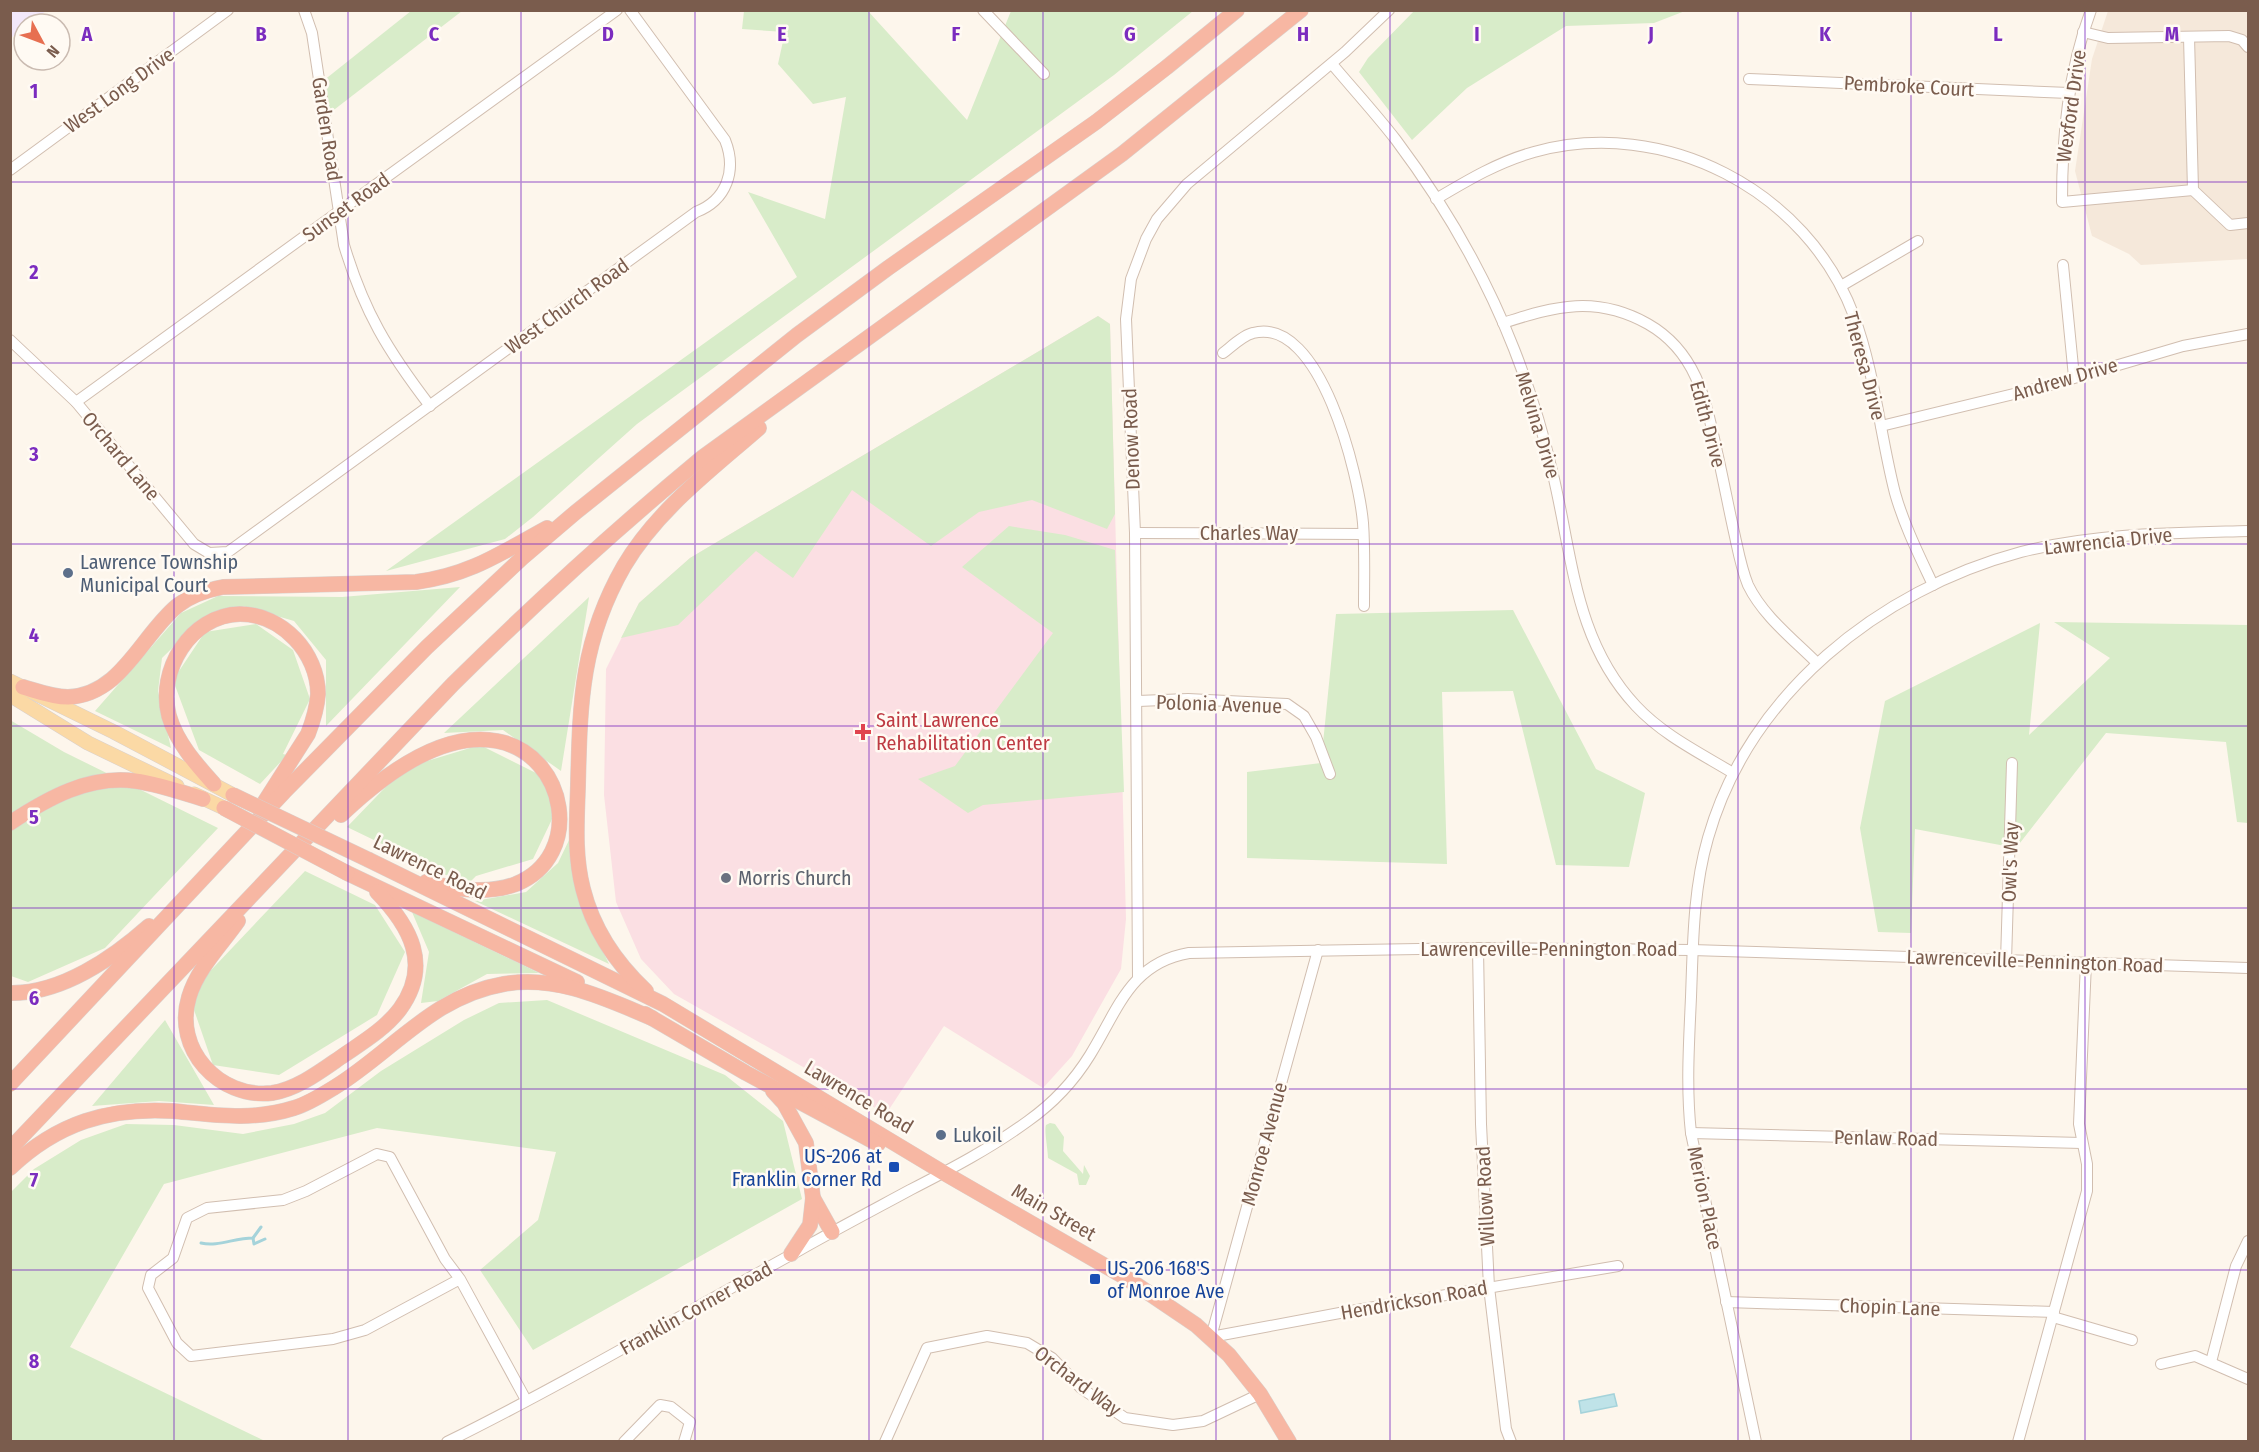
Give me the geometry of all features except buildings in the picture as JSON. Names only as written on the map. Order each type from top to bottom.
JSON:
[{"type":"highway","points":[[10,1084],[284,792],[427,647],[522,558],[797,335],[1096,122],[1237,10]]},
{"type":"highway","points":[[10,1149],[453,684],[511,627],[639,510],[703,457],[1122,154],[1301,10]]},
{"type":"highway","points":[[663,1004],[628,973],[613,954],[591,913],[580,873],[577,843],[580,707],[590,647],[612,589],[644,537],[661,516],[832,365]]},
{"type":"highway","points":[[15,688],[67,697],[94,691],[117,676],[167,616],[186,601],[207,590],[223,587],[416,582],[442,579],[491,560],[576,512]]},
{"type":"highway","points":[[214,784],[185,749],[170,719],[166,690],[169,674],[183,644],[201,628],[230,616],[240,614],[256,616],[285,630],[306,652],[316,677],[317,698],[308,734],[244,836]]},
{"type":"highway","points":[[306,838],[339,818],[363,794],[390,773],[408,762],[445,746],[484,740],[496,741],[522,750],[544,768],[556,793],[560,808],[560,822],[552,850],[534,873],[515,884],[482,891],[400,876]]},
{"type":"highway","points":[[10,823],[59,794],[99,781],[135,781],[203,799]]},
{"type":"highway","name":"Lawrence Road","points":[[233,795],[663,1004],[944,1173]]},
{"type":"highway","name":"Lawrence Road","points":[[224,808],[369,884],[652,1018],[877,1144],[944,1173]]},
{"type":"highway","points":[[10,993],[32,992],[47,988],[84,971],[111,955],[141,933],[214,868]]},
{"type":"highway","points":[[272,874],[199,976],[189,998],[186,1012],[189,1039],[201,1064],[222,1082],[248,1092],[274,1092],[288,1089],[304,1081],[359,1044],[389,1020],[406,998],[414,972],[413,945],[401,919],[369,884]]},
{"type":"highway","points":[[10,1168],[36,1146],[54,1135],[77,1124],[117,1112],[172,1111],[230,1117],[262,1115],[298,1107],[352,1076],[445,1004],[484,988],[527,982],[570,986],[652,1018]]},
{"type":"highway","points":[[767,1084],[784,1103],[806,1143],[813,1198],[810,1225],[791,1254]]},
{"type":"highway","name":"Main Street","points":[[944,1173],[1128,1279],[1179,1312],[1211,1337],[1229,1355],[1260,1394],[1289,1442]]},
{"type":"highway","points":[[813,1198],[832,1232]]},
{"type":"main road","name":"Lawrence Road","points":[[15,688],[233,795]]},
{"type":"main road","name":"Lawrence Road","points":[[15,688],[88,743],[224,808]]},
{"type":"street","name":"West Long Drive","points":[[10,170],[228,10]]},
{"type":"street","name":"Garden Road","points":[[304,10],[312,33],[344,245],[366,306],[390,350],[430,406]]},
{"type":"street","name":"Sunset Road","points":[[76,402],[617,10]]},
{"type":"street","name":"West Church Road","points":[[236,547],[696,212],[711,204],[726,186],[731,162],[725,140],[630,10]]},
{"type":"street","points":[[983,10],[1044,74]]},
{"type":"street","name":"Denow Road","points":[[1138,977],[1138,702],[1135,533],[1126,319],[1131,279],[1137,260],[1157,219],[1187,184],[1332,64],[1389,10]]},
{"type":"street","name":"Wexford Drive","points":[[2091,10],[2083,32],[2069,93],[2063,152],[2062,202],[2193,190]]},
{"type":"street","points":[[2083,32],[2108,38],[2235,37],[2248,47]]},
{"type":"street","points":[[2189,37],[2193,190],[2230,225],[2248,223]]},
{"type":"street","name":"Melvina Drive","points":[[1332,64],[1395,139],[1436,199],[1468,252],[1503,323],[1530,392],[1543,435],[1555,480],[1579,600],[1594,645],[1621,689],[1651,721],[1733,773]]},
{"type":"street","name":"Pembroke Court","points":[[1749,79],[2069,93]]},
{"type":"street","name":"Theresa Drive","points":[[1436,199],[1508,160],[1558,147],[1614,143],[1670,151],[1718,169],[1763,195],[1813,243],[1841,286],[1863,343],[1897,500],[1933,585]]},
{"type":"street","points":[[1841,286],[1918,241]]},
{"type":"street","points":[[2063,265],[2074,377]]},
{"type":"street","name":"Edith Drive","points":[[1503,323],[1562,306],[1600,306],[1636,318],[1666,338],[1679,351],[1690,366],[1706,399],[1738,555],[1749,586],[1768,614],[1817,663]]},
{"type":"street","points":[[1223,353],[1252,333],[1264,332],[1286,339],[1304,354],[1329,399],[1342,431],[1358,491],[1363,534],[1364,606]]},
{"type":"street","name":"Andrew Drive","points":[[1881,426],[2037,389],[2174,348],[2248,334]]},
{"type":"street","name":"Orchard Lane","points":[[10,340],[76,402],[194,544],[209,553],[219,554],[236,547]]},
{"type":"street","name":"Lawrencia Drive","points":[[1692,950],[1700,870],[1718,807],[1733,773],[1766,720],[1794,686],[1852,634],[1933,585],[1988,562],[2055,545],[2127,536],[2248,531]]},
{"type":"street","name":"Charles Way","points":[[1135,533],[1363,534]]},
{"type":"street","name":"Polonia Avenue","points":[[1138,702],[1188,699],[1287,704],[1304,716],[1316,737],[1330,774]]},
{"type":"street","name":"Owl's Way","points":[[2006,961],[2012,763]]},
{"type":"street","name":"Lawrenceville-Pennington Road","points":[[944,1173],[1016,1130],[1052,1101],[1089,1057],[1129,987],[1138,977],[1162,960],[1190,953],[1478,948],[1692,950],[2248,968]]},
{"type":"street","name":"Willow Road","points":[[1478,948],[1481,1124],[1489,1287],[1506,1429],[1512,1442]]},
{"type":"street","name":"Monroe Avenue","points":[[1211,1337],[1318,950]]},
{"type":"street","name":"Merion Place","points":[[1692,950],[1687,1082],[1691,1134],[1756,1442]]},
{"type":"street","points":[[2018,1442],[2087,1191],[2087,1164],[2082,1143],[2080,1105],[2086,963]]},
{"type":"street","name":"Penlaw Road","points":[[1691,1134],[2082,1143]]},
{"type":"street","points":[[460,1279],[365,1330],[333,1339],[191,1356],[177,1343],[148,1288],[151,1275],[173,1258],[187,1218],[207,1208],[284,1200],[377,1154],[390,1157],[445,1259],[460,1279],[526,1400]]},
{"type":"street","name":"Franklin Corner Road","points":[[447,1442],[944,1173]]},
{"type":"street","points":[[2211,1362],[2236,1266],[2248,1241]]},
{"type":"street","name":"Hendrickson Road","points":[[1211,1337],[1618,1266]]},
{"type":"street","name":"Chopin Lane","points":[[1726,1302],[2054,1315],[2132,1340]]},
{"type":"street","name":"Orchard Way","points":[[885,1442],[927,1348],[987,1336],[1027,1343],[1052,1358],[1081,1388],[1125,1418],[1173,1425],[1203,1421],[1260,1394]]},
{"type":"street","points":[[2161,1364],[2195,1356],[2248,1379]]},
{"type":"street","points":[[624,1442],[660,1405],[671,1407],[690,1422],[684,1442]]},
{"type":"shaded area","points":[[11,10],[46,10],[45,12],[12,12],[11,38]]},
{"type":"shaded area","points":[[2108,11],[2248,11],[2248,259],[2141,265],[2129,254],[2092,236],[2075,171],[2092,59]]},
{"type":"shaded area","name":"Saint Lawrence Rehabilitation Center","points":[[1098,316],[1110,324],[1126,919],[1121,969],[1072,1056],[1043,1088],[944,1026],[886,1114],[674,994],[641,959],[616,902],[604,795],[606,669],[639,603],[690,558]]},
{"type":"green space","points":[[1415,10],[1685,11],[1654,23],[1566,26],[1467,88],[1412,140],[1359,72],[1368,58]]},
{"type":"green space","points":[[411,11],[462,11],[326,116],[323,81]]},
{"type":"green space","points":[[744,11],[868,11],[967,120],[1011,11],[1193,11],[1114,75],[637,424],[533,517],[505,539],[386,571],[797,277],[748,192],[825,219],[846,97],[813,104],[778,64],[785,32],[742,29]]},
{"type":"green space","points":[[1098,316],[1110,324],[1115,514],[1107,529],[1032,500],[979,512],[931,546],[852,490],[793,578],[756,551],[678,625],[621,638],[639,603],[690,558]]},
{"type":"green space","points":[[1009,526],[1065,535],[1115,550],[1124,792],[983,805],[968,813],[918,779],[955,766],[1053,633],[962,567]]},
{"type":"green space","points":[[460,587],[326,726],[326,660],[294,621],[243,606],[203,618],[162,658],[158,691],[171,748],[95,711],[181,613],[218,596],[342,597]]},
{"type":"green space","points":[[589,597],[561,771],[503,730],[444,733]]},
{"type":"green space","points":[[1513,610],[1596,769],[1645,793],[1629,867],[1556,865],[1513,691],[1442,692],[1447,864],[1247,858],[1247,772],[1321,763],[1336,614]]},
{"type":"green space","points":[[2054,622],[2248,625],[2248,823],[2237,822],[2226,742],[2106,733],[2016,848],[1915,829],[1911,933],[1878,932],[1860,828],[1885,701],[2040,623],[2029,735],[2110,658]]},
{"type":"green space","points":[[256,624],[293,650],[310,699],[283,754],[287,755],[260,784],[199,750],[173,680],[205,632]]},
{"type":"green space","points":[[10,720],[64,752],[218,828],[105,948],[28,982],[11,976]]},
{"type":"green space","points":[[480,745],[544,777],[554,815],[533,859],[476,876],[467,885],[347,827],[404,768]]},
{"type":"green space","points":[[571,836],[584,912],[609,964],[475,901],[526,892],[558,863]]},
{"type":"green space","points":[[305,871],[375,905],[405,952],[377,1015],[279,1075],[213,1065],[192,1004],[196,986]]},
{"type":"green space","points":[[412,912],[539,973],[487,974],[438,1001],[421,1003],[429,952]]},
{"type":"green space","points":[[547,1000],[725,1075],[783,1121],[802,1199],[533,1350],[480,1270],[538,1220],[556,1152],[377,1128],[164,1184],[70,1347],[265,1441],[11,1441],[11,1192],[34,1169],[81,1140],[126,1124],[174,1125],[243,1134],[294,1124],[325,1113],[381,1071],[464,1020],[499,1003]]},
{"type":"green space","points":[[165,1020],[214,1105],[159,1101],[92,1106]]},
{"type":"green space","points":[[1055,1124],[1064,1137],[1063,1151],[1083,1174],[1084,1165],[1090,1176],[1086,1185],[1079,1185],[1077,1174],[1048,1158],[1046,1125]]},
{"type":"water","points":[[1614,1394],[1617,1406],[1581,1413],[1579,1401]]},
{"type":"waterway","points":[[201,1243],[214,1244],[253,1238],[261,1227]]},
{"type":"waterway","points":[[253,1238],[254,1244],[265,1239]]},
{"type":"place","name":"Lawrence Township Municipal Court","points":[[68,573]]},
{"type":"place","name":"Saint Lawrence Rehabilitation Center","points":[[863,732]]},
{"type":"place","name":"Morris Church","points":[[726,878]]},
{"type":"place","name":"Lukoil","points":[[941,1135]]},
{"type":"place","name":"US-206 at Franklin Corner Rd","points":[[894,1167]]},
{"type":"place","name":"US-206 168'S of Monroe Ave","points":[[1095,1279]]}]
